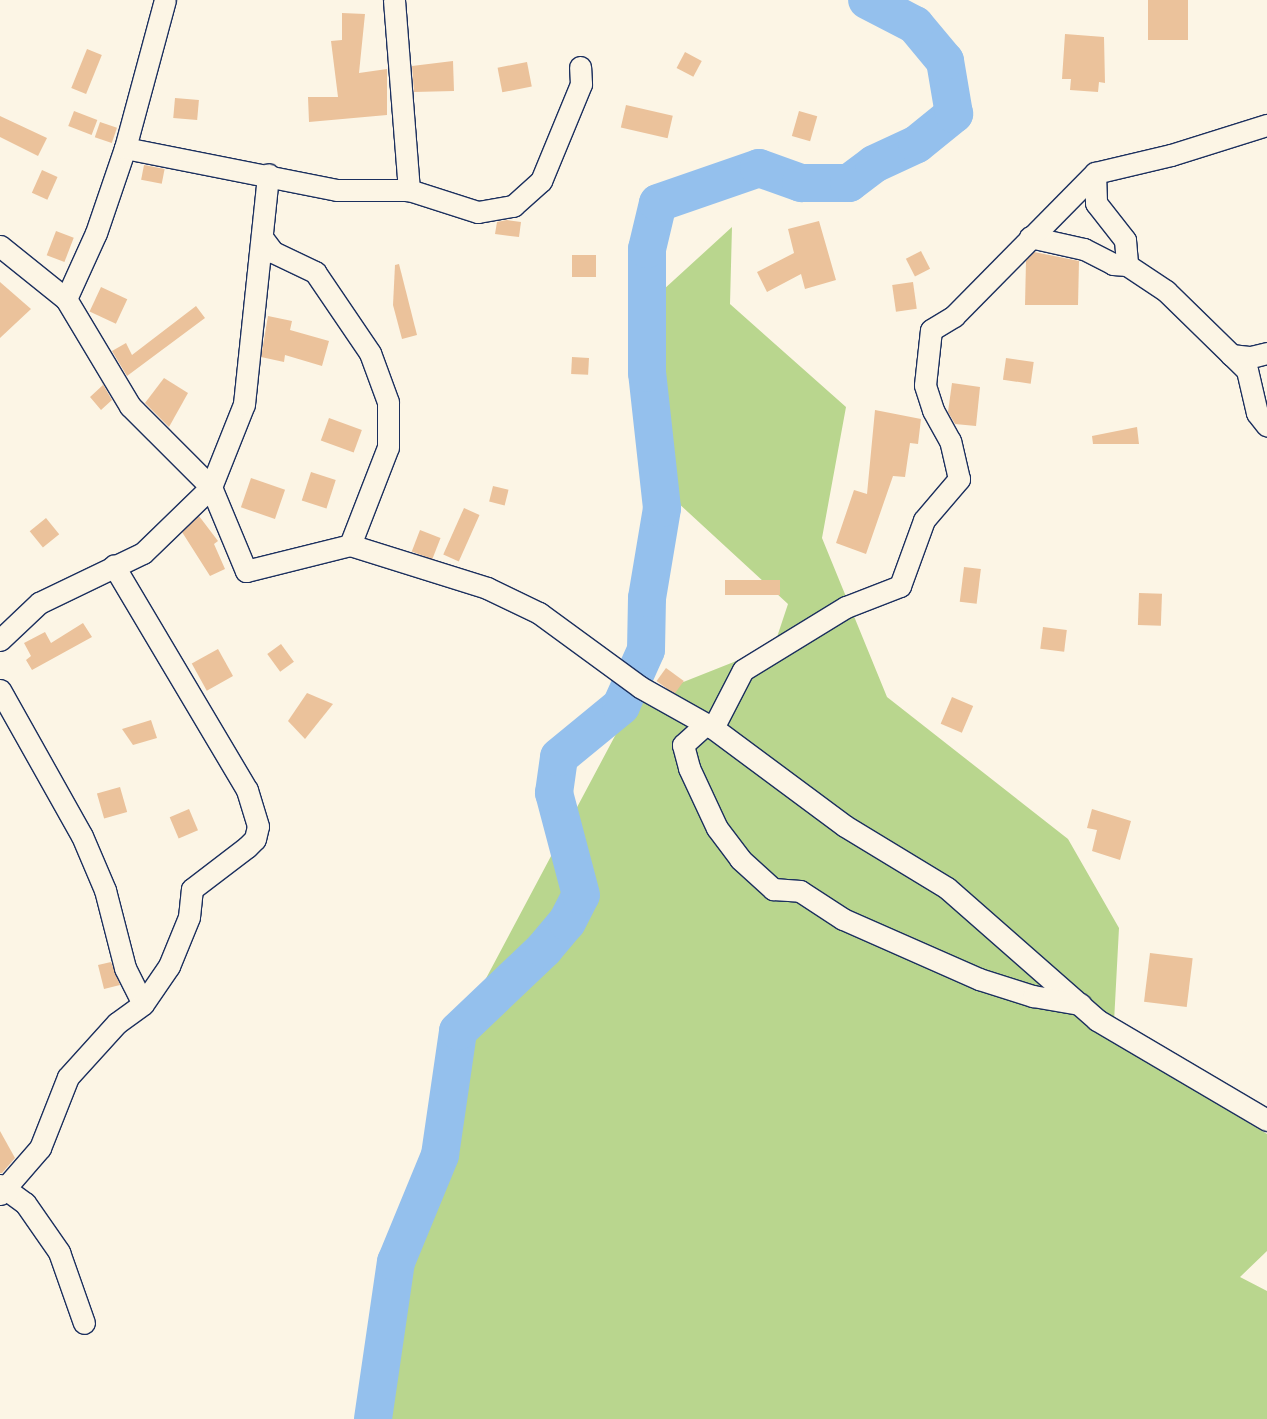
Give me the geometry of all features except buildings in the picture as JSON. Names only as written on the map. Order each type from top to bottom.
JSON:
[{"type":"street","points":[[66,299],[96,233],[125,148],[165,0]]},
{"type":"street","points":[[394,0],[409,190]]},
{"type":"street","points":[[125,148],[268,174],[337,190],[409,190],[478,212],[513,206],[541,181],[581,84],[580,67]]},
{"type":"street","points":[[1080,1004],[1033,996],[978,979],[843,919],[800,891],[773,889],[740,859],[717,828],[689,768],[683,745],[709,726],[743,670],[846,607],[900,586],[924,520],[959,479],[950,440],[932,410],[925,385],[931,330],[954,316],[1030,236],[1095,173],[1171,156],[1265,124]]},
{"type":"street","points":[[1095,173],[1096,203],[1126,240],[1127,265]]},
{"type":"street","points":[[0,640],[39,603],[144,553],[211,487],[244,404],[264,240],[268,174]]},
{"type":"street","points":[[1030,236],[1084,249],[1113,264],[1127,265],[1166,290],[1246,370],[1256,413],[1267,426]]},
{"type":"street","points":[[264,240],[273,252],[315,272],[370,353],[388,402],[388,448],[350,545]]},
{"type":"street","points":[[0,246],[66,299],[130,406],[211,487],[246,571],[350,545],[487,588],[522,605],[633,681],[709,726],[845,826],[947,888],[1098,1020],[1267,1120]]},
{"type":"street","points":[[1232,355],[1251,357],[1267,353]]},
{"type":"street","points":[[84,1323],[59,1252],[25,1203],[2,1189],[40,1148],[68,1077],[117,1023],[143,1004],[179,947],[192,889],[248,847],[255,839],[258,826],[248,790],[114,566]]},
{"type":"street","points":[[0,690],[82,836],[104,890],[125,968],[143,1004]]},
{"type":"green space","points":[[732,227],[730,304],[846,407],[822,538],[887,697],[1068,839],[1119,928],[1113,1041],[1267,1134],[1267,1251],[1240,1277],[1267,1291],[1267,1419],[377,1419],[440,1065],[633,702],[774,646],[788,604],[639,467],[628,322]]},
{"type":"waterway","points":[[373,1419],[396,1262],[440,1155],[458,1031],[544,949],[567,922],[581,895],[554,793],[559,757],[621,706],[646,650],[647,598],[662,508],[647,373],[647,249],[658,203],[759,168],[801,183],[849,183],[874,164],[917,144],[954,114],[945,61],[915,25],[867,0]]}]
